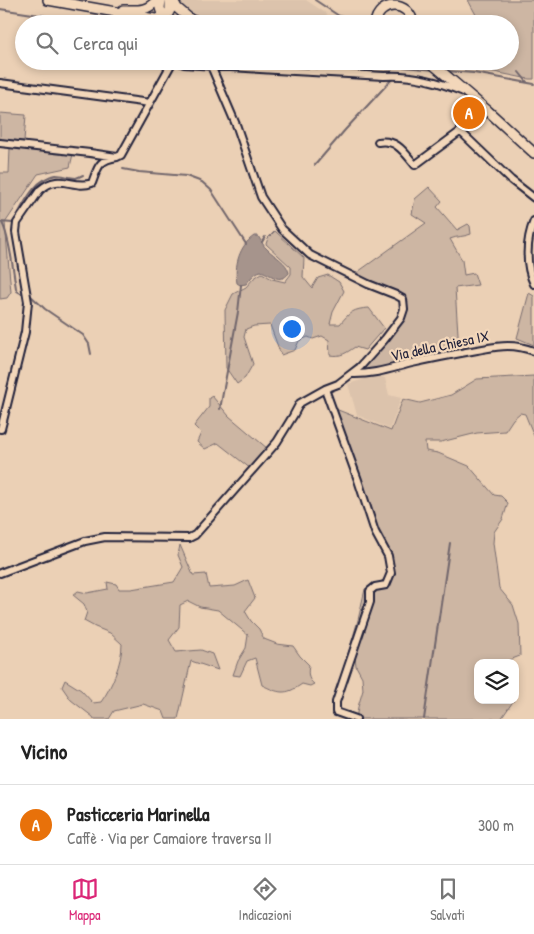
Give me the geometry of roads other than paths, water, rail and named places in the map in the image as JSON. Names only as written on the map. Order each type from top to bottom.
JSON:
[{"type":"main road","points":[[48,0],[126,15]]},
{"type":"main road","points":[[98,10],[144,10],[157,0]]},
{"type":"main road","points":[[161,0],[160,8],[162,15]]},
{"type":"main road","points":[[168,15],[172,0]]},
{"type":"main road","points":[[172,0],[186,15]]},
{"type":"main road","points":[[377,15],[386,4],[401,4],[410,15]]},
{"type":"main road","points":[[438,70],[488,111],[534,153]]},
{"type":"street","points":[[0,429],[25,332],[28,302],[16,232],[17,223],[44,186],[60,181],[87,185],[92,183],[101,163],[106,159],[121,155],[168,70]]},
{"type":"street","points":[[0,573],[85,541],[106,537],[189,538],[195,535],[277,442],[300,403],[338,384],[352,374],[385,339],[401,318],[404,309],[403,299],[310,255],[282,229],[261,196],[237,127],[213,70]]},
{"type":"street","points":[[280,70],[397,76],[432,80],[446,78]]},
{"type":"street","points":[[0,83],[150,103]]},
{"type":"street","points":[[378,142],[388,141],[397,145],[415,165],[488,111]]},
{"type":"street","points":[[460,131],[511,180],[534,198]]},
{"type":"street","points":[[0,143],[90,152],[117,157]]},
{"type":"street","points":[[534,221],[530,232],[528,262],[534,284]]},
{"type":"street","name":"Via della Chiesa IX","points":[[352,374],[365,375],[382,372],[431,359],[504,345],[524,347],[534,351]]},
{"type":"street","points":[[325,389],[376,532],[388,556],[391,573],[386,584],[375,587],[370,591],[370,602],[336,702],[336,712],[356,719]]},
{"type":"waterway","points":[[315,0],[338,15]]},
{"type":"waterway","points":[[0,9],[39,15]]},
{"type":"waterway","points":[[447,71],[474,73],[534,84]]},
{"type":"waterway","points":[[519,72],[527,82]]},
{"type":"waterway","points":[[315,165],[393,78]]},
{"type":"waterway","points":[[123,169],[186,176],[202,182],[211,190],[246,244]]},
{"type":"waterway","points":[[0,222],[13,223],[35,187],[48,177],[56,175],[76,178],[83,175]]},
{"type":"waterway","points":[[2,223],[9,245],[16,288],[22,294]]},
{"type":"waterway","points":[[262,242],[265,237]]},
{"type":"waterway","points":[[220,409],[238,312],[241,285]]},
{"type":"waterway","points":[[31,296],[45,309],[83,335],[89,344],[91,354]]},
{"type":"waterway","points":[[424,719],[450,543]]},
{"type":"place","name":"Pasticceria Marinella","points":[[469,113]]}]
